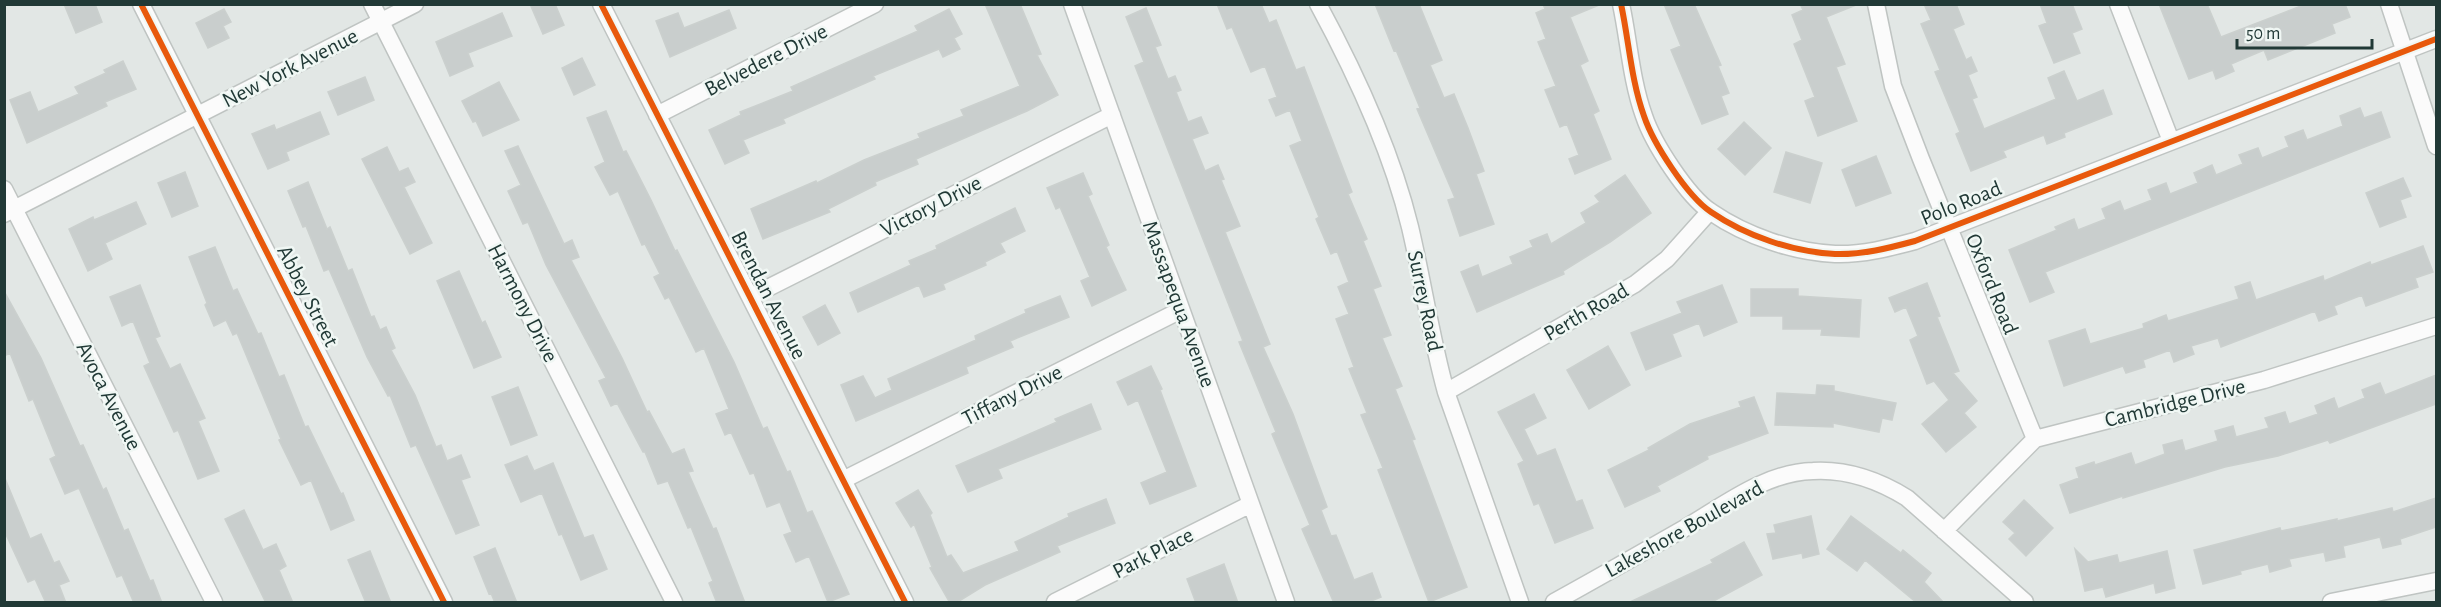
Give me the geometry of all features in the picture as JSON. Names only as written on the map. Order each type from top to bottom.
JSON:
[{"type":"street","name":"Abbey Street","points":[[141,4],[444,603]]},
{"type":"street","name":"Harmony Drive","points":[[372,4],[674,603]]},
{"type":"street","name":"New York Avenue","points":[[9,211],[415,4]]},
{"type":"street","name":"Brendan Avenue","points":[[601,4],[905,603]]},
{"type":"street","name":"Belvedere Drive","points":[[657,115],[875,4]]},
{"type":"street","name":"Massapequa Avenue","points":[[1072,4],[1286,603]]},
{"type":"street","name":"Surrey Road","points":[[1318,4],[1359,85],[1388,155],[1410,227],[1446,392],[1520,603]]},
{"type":"street","name":"Polo Road","points":[[1621,4],[1637,91],[1644,116],[1666,159],[1680,179],[1710,211],[1767,240],[1812,252],[1836,254],[1864,253],[1916,241],[2436,39]]},
{"type":"street","name":"Oxford Road","points":[[1876,4],[1893,86],[2035,439]]},
{"type":"street","points":[[2118,4],[2171,141]]},
{"type":"street","points":[[2389,4],[2436,146]]},
{"type":"street","name":"Victory Drive","points":[[750,297],[1112,115]]},
{"type":"street","name":"Avoca Avenue","points":[[4,189],[9,211],[214,603]]},
{"type":"street","name":"Perth Road","points":[[1446,392],[1635,284],[1667,259],[1710,211]]},
{"type":"street","name":"Tiffany Drive","points":[[843,480],[1181,310]]},
{"type":"street","name":"Cambridge Drive","points":[[2035,439],[2264,380],[2436,326]]},
{"type":"street","points":[[1944,531],[2035,439]]},
{"type":"street","name":"Lakeshore Boulevard","points":[[1554,603],[1763,483],[1794,473],[1832,471],[1868,478],[1907,498],[2025,603]]},
{"type":"street","name":"Park Place","points":[[1055,603],[1251,504]]},
{"type":"street","points":[[2331,603],[2436,581]]},
{"type":"building","points":[[64,4],[95,4],[102,22],[76,33]]},
{"type":"building","points":[[530,4],[555,4],[564,25],[543,34]]},
{"type":"building","points":[[985,4],[1020,4],[1041,54],[1037,55],[1058,95],[1027,111],[916,159],[918,164],[875,182],[876,185],[828,209],[830,212],[763,239],[751,209],[920,138],[918,134],[964,116],[961,110],[1020,86]]},
{"type":"building","points":[[1217,4],[1261,4],[1269,23],[1276,20],[1296,70],[1304,67],[1352,192],[1348,194],[1367,239],[1363,241],[1381,286],[1373,289],[1391,335],[1382,338],[1402,386],[1395,389],[1467,587],[1429,602],[1378,470],[1383,468],[1361,415],[1367,413],[1349,369],[1354,367],[1336,319],[1349,314],[1338,287],[1349,282],[1337,251],[1331,254],[1316,219],[1319,217],[1290,146],[1302,141],[1290,110],[1276,116],[1269,100],[1277,97],[1265,66],[1251,72],[1232,27],[1227,29]]},
{"type":"building","points":[[1375,4],[1419,4],[1442,60],[1430,65],[1444,98],[1454,94],[1468,128],[1484,171],[1476,174],[1494,224],[1460,236],[1448,200],[1455,198],[1417,109],[1420,108]]},
{"type":"building","points":[[1543,4],[1599,5],[1570,17],[1588,61],[1580,65],[1599,111],[1593,114],[1611,159],[1575,174],[1569,159],[1579,155],[1567,124],[1560,127],[1545,90],[1556,86],[1538,42],[1546,39],[1536,13],[1545,9]]},
{"type":"building","points":[[1664,4],[1694,4],[1721,65],[1718,66],[1729,93],[1721,96],[1728,114],[1702,124],[1671,50],[1681,46]]},
{"type":"building","points":[[1800,4],[1856,5],[1826,17],[1845,64],[1836,67],[1857,121],[1818,136],[1805,101],[1815,97],[1794,44],[1802,40],[1792,15],[1803,10]]},
{"type":"building","points":[[1924,4],[1956,4],[1964,24],[1953,29],[1966,60],[1971,57],[1977,71],[1968,75],[1977,97],[1972,99],[1984,129],[2056,99],[2048,78],[2064,71],[2077,101],[2103,90],[2112,114],[2064,133],[2065,137],[2047,144],[2044,135],[2003,151],[2006,157],[1971,171],[1956,134],[1960,132],[1935,72],[1940,70],[1921,24],[1931,20]]},
{"type":"building","points":[[2040,4],[2072,4],[2082,29],[2072,33],[2080,53],[2054,63],[2039,26],[2047,23]]},
{"type":"building","points":[[2159,4],[2207,4],[2221,37],[2306,4],[2345,4],[2350,17],[2332,24],[2335,33],[2268,60],[2264,50],[2231,64],[2234,71],[2216,79],[2213,70],[2189,79]]},
{"type":"building","points":[[1146,8],[1161,45],[1155,47],[1168,79],[1175,76],[1181,90],[1176,92],[1188,122],[1201,117],[1208,133],[1192,139],[1205,171],[1218,165],[1224,179],[1221,180],[1240,226],[1225,232],[1270,344],[1263,347],[1293,414],[1327,507],[1321,510],[1331,536],[1336,535],[1354,580],[1372,573],[1381,597],[1366,603],[1334,603],[1302,529],[1310,525],[1272,434],[1276,432],[1239,342],[1243,341],[1135,66],[1144,62],[1126,17]]},
{"type":"building","points":[[224,9],[231,22],[223,26],[229,38],[208,48],[196,23]]},
{"type":"building","points":[[949,9],[962,34],[954,38],[960,49],[943,57],[939,49],[873,76],[875,79],[783,119],[785,123],[743,140],[749,153],[725,164],[709,130],[741,115],[740,112],[793,91],[791,87],[918,31],[915,26]]},
{"type":"building","points":[[729,10],[736,28],[670,57],[656,21],[678,13],[684,28]]},
{"type":"building","points":[[502,13],[512,36],[468,53],[473,66],[450,76],[436,42]]},
{"type":"building","points":[[582,58],[595,85],[574,95],[562,68]]},
{"type":"building","points":[[123,61],[136,89],[105,102],[107,106],[27,143],[10,100],[30,92],[38,112],[79,94],[75,87],[106,73],[104,70]]},
{"type":"building","points":[[365,77],[374,100],[338,115],[328,92]]},
{"type":"building","points":[[499,82],[519,120],[483,136],[462,101]]},
{"type":"building","points":[[2360,108],[2364,118],[2381,112],[2390,137],[2045,272],[2054,292],[2030,302],[2009,250],[2057,230],[2055,227],[2074,219],[2078,230],[2106,219],[2102,209],[2120,201],[2124,211],[2152,200],[2148,190],[2166,183],[2170,194],[2198,183],[2194,173],[2212,165],[2216,175],[2243,164],[2239,155],[2258,148],[2262,158],[2289,147],[2285,137],[2303,130],[2307,140],[2343,126],[2340,116]]},
{"type":"building","points":[[606,111],[623,152],[626,151],[675,251],[677,250],[734,362],[763,429],[767,427],[787,472],[790,471],[807,513],[812,511],[849,594],[828,602],[809,556],[796,562],[784,535],[792,532],[780,502],[767,507],[754,473],[750,474],[731,432],[725,435],[716,414],[729,409],[704,348],[696,352],[669,297],[665,299],[654,277],[660,274],[645,244],[642,245],[618,191],[610,195],[595,167],[605,162],[587,118]]},
{"type":"building","points":[[320,112],[329,134],[286,152],[289,160],[268,169],[252,134],[274,125],[276,130]]},
{"type":"building","points":[[1744,122],[1771,148],[1745,175],[1718,149]]},
{"type":"building","points":[[518,146],[564,244],[572,240],[579,257],[571,260],[647,412],[649,411],[672,454],[684,449],[693,471],[688,472],[713,529],[716,528],[745,603],[717,603],[709,583],[713,581],[691,527],[688,528],[668,481],[658,484],[645,452],[617,403],[611,406],[599,381],[606,378],[546,265],[528,222],[523,224],[508,191],[521,185],[505,151]]},
{"type":"building","points":[[387,147],[399,172],[408,168],[415,182],[404,187],[432,243],[410,254],[362,159]]},
{"type":"building","points":[[1786,152],[1822,163],[1810,203],[1774,192]]},
{"type":"building","points":[[1876,156],[1891,193],[1856,206],[1842,170]]},
{"type":"building","points":[[185,172],[198,206],[172,217],[158,183]]},
{"type":"building","points":[[1083,173],[1092,194],[1088,196],[1109,245],[1106,247],[1126,290],[1092,306],[1081,281],[1090,277],[1060,207],[1056,209],[1047,188]]},
{"type":"building","points":[[1625,175],[1651,213],[1563,271],[1564,274],[1477,312],[1461,272],[1478,265],[1482,277],[1513,264],[1510,257],[1533,247],[1530,241],[1547,234],[1551,244],[1586,223],[1581,213],[1600,202],[1595,196]]},
{"type":"building","points":[[2403,178],[2411,196],[2400,200],[2406,217],[2380,227],[2366,193]]},
{"type":"building","points":[[308,182],[327,229],[330,227],[348,271],[352,269],[371,317],[374,316],[380,330],[386,327],[395,348],[391,350],[415,395],[436,447],[441,445],[447,461],[461,455],[470,477],[461,480],[479,525],[456,534],[416,445],[411,447],[390,395],[388,396],[367,357],[329,269],[324,271],[306,226],[303,227],[288,191]]},
{"type":"building","points":[[136,202],[146,224],[105,243],[112,259],[88,271],[69,229],[93,217],[94,220]]},
{"type":"building","points":[[1015,208],[1025,231],[1000,243],[1005,252],[985,262],[986,265],[943,284],[945,289],[924,297],[919,285],[858,312],[850,293],[911,265],[909,261],[937,249],[936,246]]},
{"type":"building","points":[[2423,246],[2433,272],[2415,278],[2418,287],[2366,306],[2362,295],[2334,306],[2337,314],[2319,321],[2315,311],[2221,347],[2218,338],[2191,346],[2194,354],[2174,362],[2170,350],[2143,360],[2145,367],[2126,373],[2123,366],[2064,386],[2049,341],[2085,329],[2090,344],[2144,328],[2143,324],[2166,315],[2168,321],[2239,299],[2235,287],[2250,282],[2256,300],[2323,276],[2324,281],[2370,262],[2371,265]]},
{"type":"building","points":[[215,247],[233,291],[237,289],[258,334],[261,333],[279,377],[284,375],[305,427],[308,426],[341,494],[343,493],[354,520],[331,530],[311,480],[301,485],[279,440],[281,439],[237,333],[233,335],[226,320],[214,326],[189,257]]},
{"type":"building","points":[[459,271],[482,323],[485,321],[501,357],[474,368],[437,281]]},
{"type":"building","points":[[1927,283],[1940,316],[1937,317],[1959,371],[1953,373],[1977,401],[1964,413],[1976,427],[1946,452],[1922,424],[1949,400],[1934,381],[1927,384],[1910,340],[1918,336],[1906,307],[1895,312],[1889,298]]},
{"type":"building","points":[[140,285],[160,336],[155,338],[170,369],[180,364],[205,418],[198,421],[219,471],[198,479],[178,430],[174,432],[144,366],[150,363],[133,321],[122,326],[110,297]]},
{"type":"building","points":[[1722,285],[1737,322],[1704,336],[1699,323],[1672,334],[1681,356],[1646,370],[1631,333],[1682,313],[1677,302]]},
{"type":"building","points":[[1751,289],[1798,289],[1798,296],[1861,300],[1859,337],[1821,335],[1822,329],[1783,329],[1783,316],[1751,316]]},
{"type":"building","points":[[4,291],[41,358],[80,446],[83,445],[103,490],[106,488],[124,531],[128,529],[162,603],[134,603],[122,575],[117,577],[79,488],[65,494],[50,459],[56,456],[33,399],[29,401],[10,353],[4,356]]},
{"type":"building","points":[[1060,296],[1069,317],[1010,341],[1013,347],[966,367],[968,373],[856,421],[841,385],[863,376],[875,398],[892,390],[888,379],[976,340],[975,336],[1026,313],[1025,310]]},
{"type":"building","points":[[825,305],[840,333],[818,345],[803,317]]},
{"type":"building","points":[[1608,346],[1630,385],[1589,409],[1567,370]]},
{"type":"building","points":[[1151,366],[1162,389],[1160,390],[1196,486],[1150,504],[1141,483],[1167,472],[1138,400],[1128,405],[1117,382]]},
{"type":"building","points":[[2436,375],[2436,404],[2330,443],[2328,440],[2278,456],[2225,467],[2070,513],[2060,485],[2079,478],[2076,468],[2094,462],[2095,465],[2131,453],[2135,465],[2165,454],[2163,445],[2182,440],[2185,451],[2218,441],[2215,431],[2233,426],[2236,437],[2269,428],[2265,418],[2285,412],[2289,424],[2318,414],[2315,406],[2334,398],[2338,409],[2365,398],[2362,390],[2380,383],[2385,395]]},
{"type":"building","points":[[1817,385],[1834,386],[1834,391],[1896,403],[1892,420],[1882,418],[1879,432],[1833,423],[1833,427],[1775,425],[1777,393],[1816,395]]},
{"type":"building","points":[[518,387],[537,435],[511,445],[492,397]]},
{"type":"building","points":[[1534,394],[1546,418],[1524,429],[1537,456],[1555,449],[1576,502],[1582,500],[1593,528],[1555,543],[1539,503],[1534,505],[1518,464],[1524,461],[1498,412]]},
{"type":"building","points":[[1754,397],[1768,433],[1707,456],[1708,459],[1657,486],[1660,491],[1625,507],[1608,470],[1649,450],[1648,448],[1690,424],[1741,407],[1739,402]]},
{"type":"building","points":[[1091,404],[1101,429],[998,469],[1002,478],[968,492],[956,466],[1057,422],[1055,419]]},
{"type":"building","points":[[527,456],[534,471],[553,463],[584,538],[593,535],[607,569],[581,580],[542,493],[521,502],[505,465]]},
{"type":"building","points":[[4,476],[30,539],[41,534],[54,563],[59,561],[69,581],[59,585],[66,603],[46,603],[35,579],[28,582],[4,530]]},
{"type":"building","points":[[918,490],[932,513],[930,515],[947,557],[951,555],[963,573],[1019,551],[1015,542],[1069,517],[1068,514],[1106,499],[1115,523],[1057,546],[1060,552],[985,585],[956,603],[950,603],[930,568],[932,567],[914,524],[911,527],[896,503]]},
{"type":"building","points":[[2436,498],[2436,527],[2400,539],[2401,544],[2383,548],[2380,537],[2343,546],[2345,557],[2326,561],[2324,552],[2289,559],[2291,566],[2270,572],[2268,564],[2203,584],[2194,550],[2280,528],[2281,531],[2337,519],[2337,521],[2392,508],[2393,512]]},
{"type":"building","points":[[2024,500],[2053,528],[2026,556],[2009,539],[2015,533],[2003,522]]},
{"type":"building","points":[[244,510],[263,550],[276,544],[286,566],[279,570],[293,603],[266,603],[225,519]]},
{"type":"building","points":[[1811,516],[1819,554],[1803,558],[1802,553],[1773,559],[1767,534],[1776,533],[1774,525]]},
{"type":"building","points":[[1851,516],[1901,553],[1903,550],[1931,573],[1924,582],[1944,603],[1917,603],[1865,560],[1857,571],[1827,549]]},
{"type":"building","points":[[1744,542],[1762,575],[1710,603],[1628,603],[1713,563],[1711,560]]},
{"type":"building","points":[[495,548],[517,603],[495,603],[474,557]]},
{"type":"building","points":[[2075,549],[2088,562],[2117,555],[2119,563],[2167,551],[2175,588],[2156,593],[2154,583],[2106,597],[2103,587],[2085,591]]},
{"type":"building","points":[[370,551],[391,603],[366,603],[348,560]]},
{"type":"building","points":[[1224,564],[1238,603],[1196,603],[1187,579]]},
{"type":"cycle path","points":[[141,4],[444,602]]},
{"type":"cycle path","points":[[601,4],[905,602]]},
{"type":"cycle path","points":[[1621,4],[1633,74],[1648,127],[1663,154],[1692,194],[1711,212],[1755,235],[1803,250],[1835,254],[1865,252],[1915,241],[2436,39]]}]
